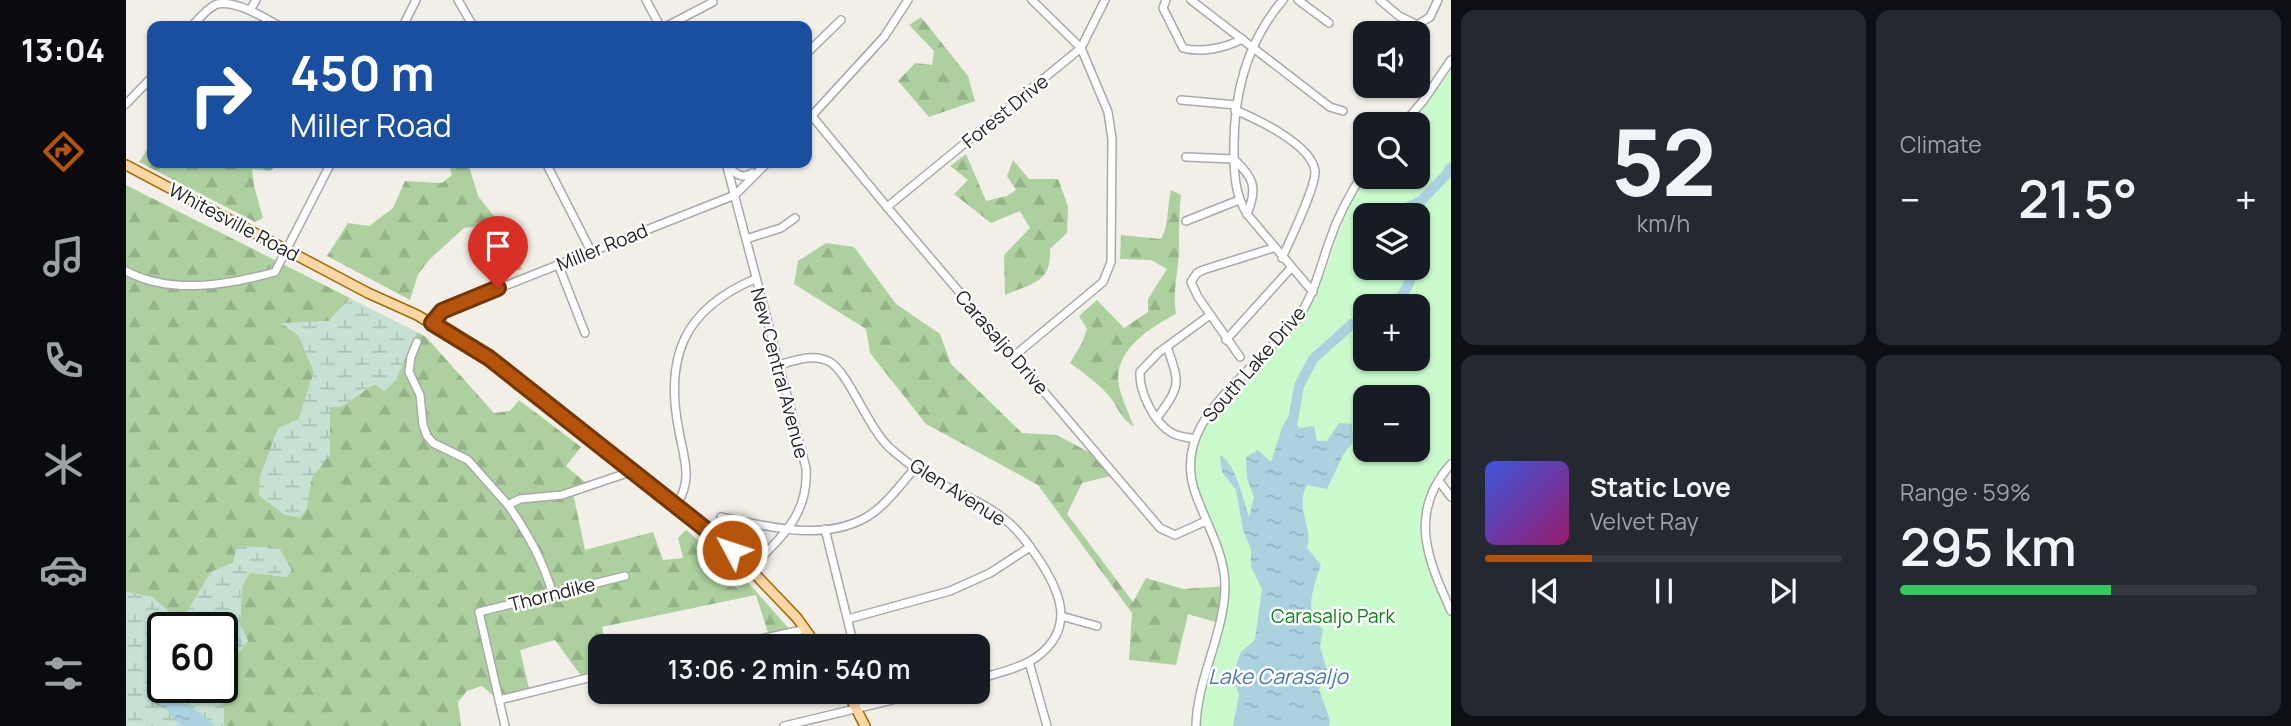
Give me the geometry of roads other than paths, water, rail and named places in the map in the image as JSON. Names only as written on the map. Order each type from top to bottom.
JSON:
[{"type":"main road","name":"Whitesville Road","points":[[126,165],[341,279],[432,323],[489,358],[677,504],[751,568],[809,634]]},
{"type":"main road","points":[[854,704],[865,726]]},
{"type":"street","points":[[250,10],[256,0]]},
{"type":"street","points":[[405,21],[416,0]]},
{"type":"street","points":[[458,0],[470,21]]},
{"type":"street","points":[[646,0],[657,21]]},
{"type":"street","points":[[812,115],[884,37],[908,0]]},
{"type":"street","points":[[1014,356],[1103,282],[1111,262],[1110,120],[1081,48],[1032,0]]},
{"type":"street","name":"Forest Drive","points":[[887,207],[1081,48],[1105,0]]},
{"type":"street","points":[[1166,0],[1163,8],[1183,48],[1224,47],[1242,39]]},
{"type":"street","points":[[1191,0],[1330,107],[1343,111]]},
{"type":"street","points":[[1283,0],[1272,13],[1253,47],[1240,85],[1236,107],[1234,159],[1239,200],[1247,214],[1273,248],[1313,292]]},
{"type":"street","points":[[1298,0],[1329,23]]},
{"type":"street","points":[[1380,0],[1406,21]]},
{"type":"street","points":[[1425,21],[1438,0]]},
{"type":"street","points":[[677,21],[713,2]]},
{"type":"street","points":[[197,21],[220,3],[250,10],[270,21]]},
{"type":"street","points":[[812,48],[841,20]]},
{"type":"street","points":[[1430,91],[1451,60]]},
{"type":"street","points":[[126,104],[147,82]]},
{"type":"street","points":[[1413,112],[1424,98]]},
{"type":"street","points":[[1181,100],[1236,107],[1282,133],[1313,165],[1314,179],[1282,258]]},
{"type":"street","name":"Carasaljo Drive","points":[[812,121],[1160,528],[1175,535],[1206,520]]},
{"type":"street","points":[[1186,157],[1234,159],[1246,170],[1253,185],[1247,214]]},
{"type":"street","points":[[126,271],[146,281],[189,286],[252,279],[275,272],[328,168]]},
{"type":"street","points":[[549,168],[591,251]]},
{"type":"street","name":"New Central Avenue","points":[[728,168],[800,443],[807,483],[796,518],[751,568]]},
{"type":"street","points":[[731,168],[736,174],[747,176],[759,168]]},
{"type":"street","name":"Miller Road","points":[[432,323],[436,316],[449,308],[735,195],[761,168]]},
{"type":"street","name":"South Lake Drive","points":[[1196,726],[1201,687],[1224,607],[1226,584],[1224,568],[1191,475],[1195,439],[1204,418],[1217,401],[1296,321],[1313,292],[1338,218],[1353,189]]},
{"type":"street","points":[[1186,221],[1239,200]]},
{"type":"street","points":[[746,240],[781,228],[795,218]]},
{"type":"street","points":[[1240,357],[1226,340],[1191,282],[1197,273],[1273,248]]},
{"type":"street","points":[[558,264],[585,333]]},
{"type":"street","points":[[1226,340],[1291,268]]},
{"type":"street","points":[[677,504],[687,483],[673,389],[680,352],[691,327],[710,304],[731,289],[755,279]]},
{"type":"street","points":[[1195,439],[1170,432],[1157,418],[1142,388],[1140,372],[1167,347],[1210,315]]},
{"type":"street","points":[[417,342],[409,372],[419,395],[427,436],[433,443],[468,460],[508,505],[537,553],[552,592]]},
{"type":"street","points":[[1157,418],[1178,384],[1167,347]]},
{"type":"street","name":"Glen Avenue","points":[[779,365],[815,358],[836,366],[877,434],[888,446],[932,479],[973,499],[1007,521],[1030,547],[1050,576],[1060,597],[1061,616]]},
{"type":"street","points":[[1451,464],[1429,503],[1426,520],[1426,542],[1430,561],[1451,611]]},
{"type":"street","points":[[722,517],[788,529],[842,526],[869,516],[897,490],[915,467]]},
{"type":"street","points":[[508,505],[520,499],[562,495],[633,471]]},
{"type":"street","points":[[1439,481],[1451,497]]},
{"type":"street","points":[[825,529],[851,634]]},
{"type":"street","points":[[848,619],[950,591],[990,573],[1030,547]]},
{"type":"street","name":"Thorndike","points":[[499,700],[479,612],[625,576]]},
{"type":"street","points":[[990,675],[1029,662],[1047,648],[1054,639],[1061,616],[1097,626]]},
{"type":"street","points":[[783,634],[806,629]]},
{"type":"street","points":[[1029,662],[1047,726]]},
{"type":"street","points":[[505,726],[499,700],[588,678]]},
{"type":"street","points":[[784,726],[880,704]]},
{"type":"water","name":"Lake Carasaljo","points":[[1289,415],[1299,428],[1314,426],[1317,441],[1327,441],[1339,423],[1352,424],[1353,442],[1343,455],[1327,489],[1307,485],[1303,502],[1308,532],[1307,548],[1321,565],[1313,590],[1311,608],[1317,623],[1323,629],[1320,647],[1327,670],[1319,690],[1330,720],[1329,726],[1233,726],[1239,695],[1234,681],[1235,669],[1241,652],[1255,640],[1262,589],[1251,567],[1251,549],[1243,530],[1236,490],[1222,472],[1220,455],[1235,475],[1249,517],[1254,498],[1247,478],[1246,457],[1258,450],[1271,462]]},
{"type":"water","points":[[154,703],[187,705],[215,726],[182,726],[168,711]]},
{"type":"waterway","points":[[1417,203],[1451,167]]},
{"type":"waterway","points":[[1402,294],[1410,280]]},
{"type":"waterway","points":[[1291,432],[1299,386],[1313,359],[1353,324]]},
{"type":"park label","name":"Carasaljo Park","points":[[1333,616]]}]
